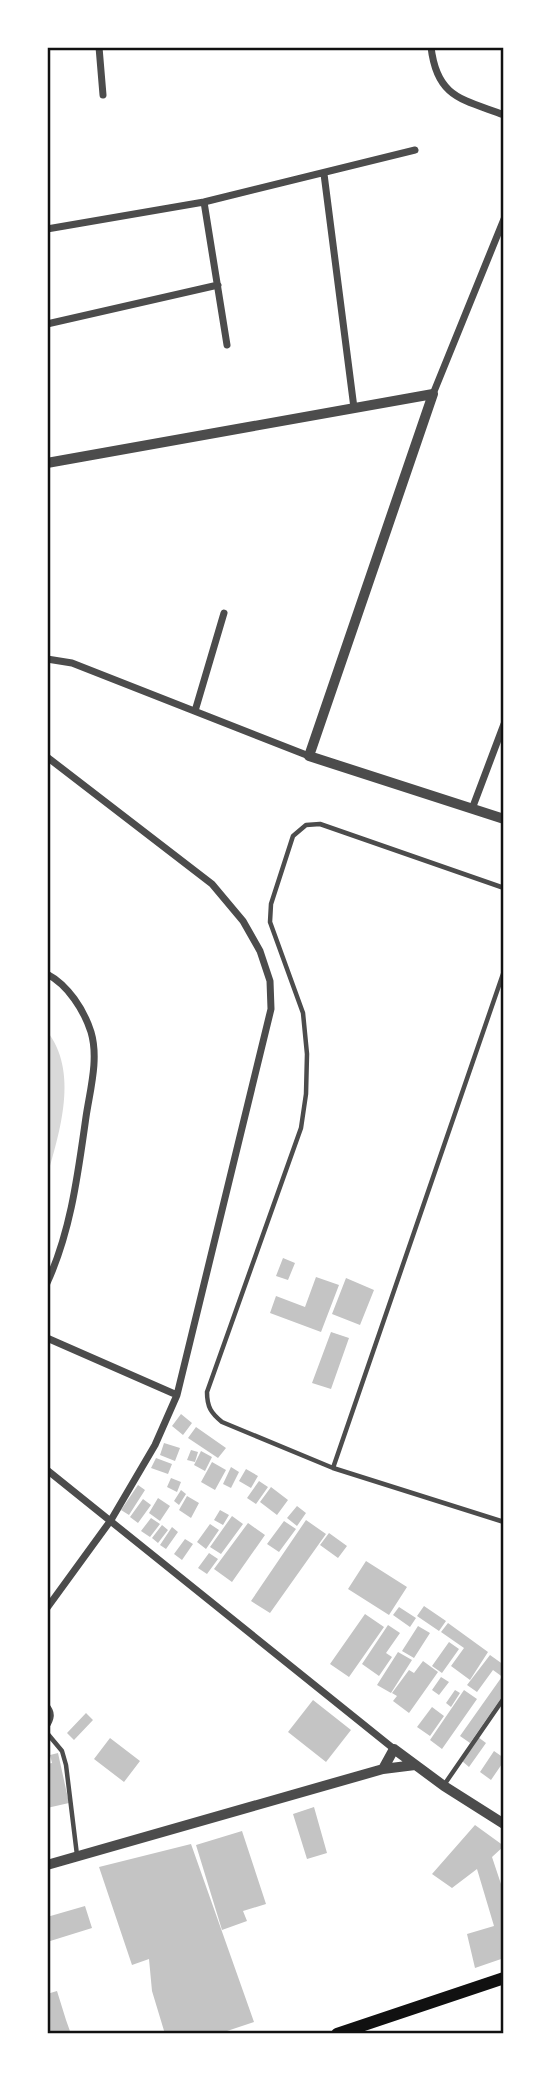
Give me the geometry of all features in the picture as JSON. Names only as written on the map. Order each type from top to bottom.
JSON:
[{"type":"main road","points":[[337,2034],[504,1978]]},
{"type":"street","points":[[99,47],[103,95]]},
{"type":"street","points":[[431,47],[433,64],[440,83],[455,96],[504,115]]},
{"type":"street","points":[[47,229],[204,202],[415,150]]},
{"type":"street","points":[[324,174],[354,408]]},
{"type":"street","points":[[204,202],[226,345]]},
{"type":"street","points":[[309,756],[433,394],[504,219]]},
{"type":"street","points":[[47,324],[218,285]]},
{"type":"street","points":[[47,463],[433,394]]},
{"type":"street","points":[[195,711],[224,613]]},
{"type":"street","points":[[47,659],[72,663],[309,756],[504,819]]},
{"type":"street","points":[[472,809],[504,724]]},
{"type":"street","points":[[47,757],[212,884],[243,921],[260,951],[270,982],[271,1009],[177,1395],[155,1446],[111,1520],[47,1608]]},
{"type":"street","points":[[47,974],[79,1004],[92,1034],[94,1063],[74,1198],[59,1258],[47,1283]]},
{"type":"street","points":[[47,1338],[177,1395]]},
{"type":"street","points":[[47,1470],[394,1749],[444,1786],[504,1824]]},
{"type":"street","points":[[383,1769],[394,1749]]},
{"type":"street","points":[[47,1865],[383,1769],[415,1765]]},
{"type":"lane","points":[[504,888],[320,824],[306,825],[293,836],[271,904],[270,922],[303,1013],[307,1054],[306,1094],[300,1128],[207,1392],[207,1404],[212,1414],[222,1422],[333,1468],[504,1522]]},
{"type":"lane","points":[[333,1468],[504,971]]},
{"type":"lane","points":[[444,1786],[504,1698]]},
{"type":"lane","points":[[47,1705],[52,1711],[52,1717],[47,1727]]},
{"type":"lane","points":[[47,1733],[62,1751],[66,1765],[77,1856]]},
{"type":"shaded area","points":[[47,1031],[57,1047],[62,1065],[64,1102],[47,1177]]},
{"type":"building","points":[[283,1258],[295,1263],[288,1280],[276,1276]]},
{"type":"building","points":[[316,1277],[339,1285],[321,1332],[270,1313],[276,1296],[305,1307]]},
{"type":"building","points":[[346,1278],[374,1290],[360,1325],[332,1314]]},
{"type":"building","points":[[331,1332],[349,1338],[331,1389],[312,1383]]},
{"type":"building","points":[[181,1414],[192,1423],[183,1435],[172,1426]]},
{"type":"building","points":[[196,1427],[226,1448],[218,1458],[188,1438]]},
{"type":"building","points":[[164,1443],[180,1448],[175,1461],[160,1455]]},
{"type":"building","points":[[191,1450],[198,1452],[195,1462],[187,1460]]},
{"type":"building","points":[[201,1451],[212,1457],[205,1471],[194,1465]]},
{"type":"building","points":[[156,1458],[172,1464],[168,1474],[151,1468]]},
{"type":"building","points":[[212,1462],[226,1470],[215,1490],[201,1482]]},
{"type":"building","points":[[231,1467],[239,1472],[231,1488],[223,1484]]},
{"type":"building","points":[[246,1469],[258,1476],[251,1488],[239,1481]]},
{"type":"building","points":[[171,1478],[181,1482],[177,1492],[167,1487]]},
{"type":"building","points":[[259,1481],[268,1487],[256,1504],[247,1498]]},
{"type":"building","points":[[138,1485],[145,1490],[129,1515],[121,1510]]},
{"type":"building","points":[[271,1487],[288,1500],[277,1515],[260,1502]]},
{"type":"building","points":[[181,1490],[186,1494],[179,1505],[174,1501]]},
{"type":"building","points":[[187,1496],[199,1503],[191,1518],[179,1510]]},
{"type":"building","points":[[158,1498],[170,1506],[160,1521],[149,1513]]},
{"type":"building","points":[[143,1499],[151,1505],[138,1523],[130,1517]]},
{"type":"building","points":[[297,1506],[306,1513],[297,1526],[287,1518]]},
{"type":"building","points":[[220,1510],[229,1515],[223,1525],[214,1520]]},
{"type":"building","points":[[232,1516],[243,1524],[221,1554],[210,1547]]},
{"type":"building","points":[[151,1518],[160,1524],[150,1537],[141,1531]]},
{"type":"building","points":[[306,1520],[326,1534],[270,1613],[251,1601]]},
{"type":"building","points":[[284,1521],[296,1529],[279,1552],[267,1544]]},
{"type":"building","points":[[248,1523],[265,1535],[232,1582],[214,1569]]},
{"type":"building","points":[[210,1524],[219,1530],[206,1549],[197,1542]]},
{"type":"building","points":[[162,1525],[168,1530],[158,1543],[152,1538]]},
{"type":"building","points":[[172,1527],[178,1532],[166,1549],[160,1545]]},
{"type":"building","points":[[329,1533],[347,1546],[338,1558],[320,1545]]},
{"type":"building","points":[[185,1539],[193,1544],[182,1560],[174,1554]]},
{"type":"building","points":[[209,1553],[218,1559],[207,1574],[198,1568]]},
{"type":"building","points":[[366,1561],[407,1587],[389,1615],[348,1589]]},
{"type":"building","points":[[424,1606],[446,1621],[439,1631],[417,1616]]},
{"type":"building","points":[[399,1607],[416,1618],[410,1627],[393,1615]]},
{"type":"building","points":[[365,1614],[384,1627],[349,1677],[330,1664]]},
{"type":"building","points":[[448,1623],[488,1652],[470,1680],[451,1666],[464,1648],[441,1632]]},
{"type":"building","points":[[388,1625],[400,1633],[386,1653],[392,1657],[379,1676],[362,1664]]},
{"type":"building","points":[[418,1626],[430,1633],[414,1658],[402,1651]]},
{"type":"building","points":[[449,1642],[459,1649],[442,1673],[432,1666]]},
{"type":"building","points":[[398,1652],[412,1660],[391,1693],[377,1685]]},
{"type":"building","points":[[490,1655],[504,1665],[504,1678],[493,1670],[477,1692],[467,1685]]},
{"type":"building","points":[[423,1661],[438,1672],[409,1713],[393,1701],[397,1696],[392,1693],[409,1670],[414,1673]]},
{"type":"building","points":[[441,1677],[449,1682],[439,1695],[432,1690]]},
{"type":"building","points":[[501,1678],[504,1680],[504,1694],[470,1743],[460,1736]]},
{"type":"building","points":[[455,1690],[460,1693],[451,1707],[446,1703]]},
{"type":"building","points":[[464,1690],[477,1699],[442,1749],[430,1740]]},
{"type":"building","points":[[313,1700],[351,1730],[326,1762],[288,1732]]},
{"type":"building","points":[[432,1707],[444,1716],[430,1736],[417,1727]]},
{"type":"building","points":[[86,1713],[93,1720],[74,1740],[67,1733]]},
{"type":"building","points":[[478,1737],[486,1743],[469,1767],[462,1761]]},
{"type":"building","points":[[110,1738],[140,1761],[124,1782],[94,1759]]},
{"type":"building","points":[[494,1751],[504,1758],[504,1761],[491,1780],[480,1772]]},
{"type":"building","points":[[58,1753],[69,1803],[47,1808],[47,1764],[52,1763],[50,1755]]},
{"type":"building","points":[[314,1807],[327,1853],[307,1859],[293,1814]]},
{"type":"building","points":[[475,1825],[504,1846],[492,1857],[504,1893],[504,1958],[475,1968],[467,1934],[494,1926],[477,1869],[452,1888],[432,1874]]},
{"type":"building","points":[[242,1831],[266,1904],[243,1911],[247,1921],[222,1930],[196,1845]]},
{"type":"building","points":[[191,1844],[254,2022],[218,2034],[165,2034],[152,1991],[149,1959],[132,1965],[99,1867]]},
{"type":"building","points":[[85,1906],[92,1928],[47,1942],[47,1917]]},
{"type":"building","points":[[57,1991],[71,2034],[47,2034],[47,1994]]}]
